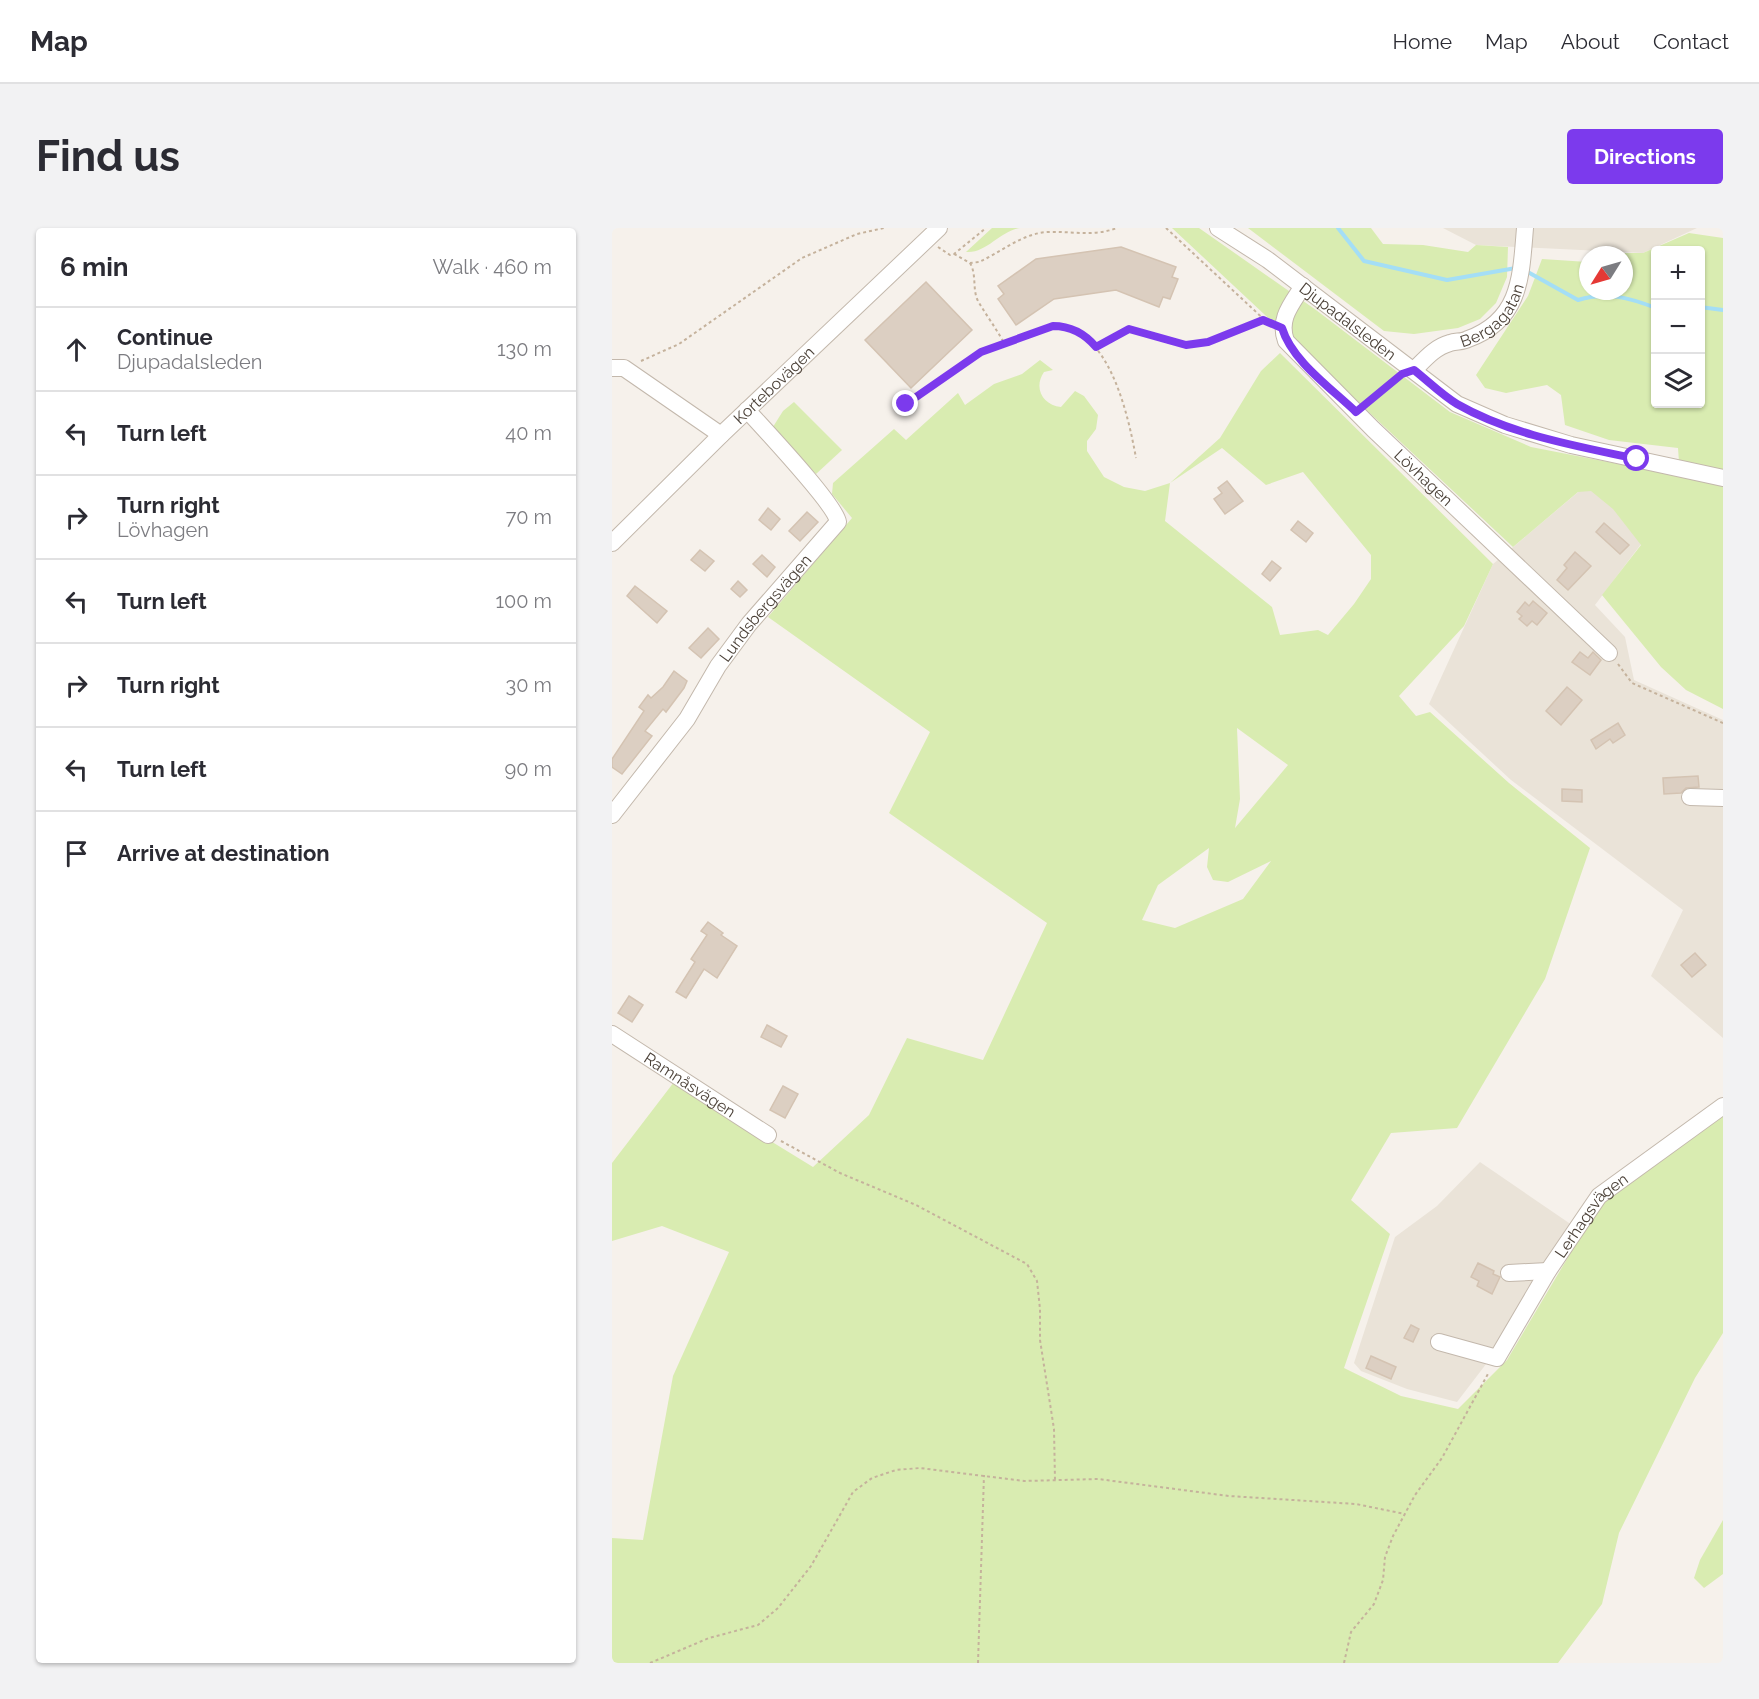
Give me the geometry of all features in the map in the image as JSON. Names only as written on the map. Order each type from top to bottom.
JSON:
[{"type":"street","name":"Djupadalsleden","points":[[1218,228],[1268,260],[1457,404],[1505,425],[1571,445],[1723,478]]},
{"type":"street","name":"Bergagatan","points":[[1414,370],[1439,347],[1485,332],[1500,320],[1512,305],[1521,269],[1525,228]]},
{"type":"street","name":"Kortebovägen","points":[[612,543],[721,435],[934,233]]},
{"type":"street","points":[[1282,328],[1286,313],[1303,286]]},
{"type":"street","name":"Lövhagen","points":[[1282,328],[1286,341],[1301,359],[1609,653]]},
{"type":"street","points":[[618,368],[721,435]]},
{"type":"street","name":"Lundsbergsvägen","points":[[612,815],[687,719],[718,666],[749,624],[838,522],[837,514],[747,410]]},
{"type":"street","points":[[1690,797],[1723,798]]},
{"type":"street","name":"Ramnåsvägen","points":[[612,1034],[768,1134]]},
{"type":"street","name":"Lerhagsvägen","points":[[1497,1358],[1548,1271],[1599,1196],[1723,1106]]},
{"type":"street","points":[[1509,1273],[1548,1271]]},
{"type":"street","points":[[1439,1342],[1497,1358]]},
{"type":"path","points":[[618,368],[679,344],[802,258],[857,234],[884,228]]},
{"type":"path","points":[[954,254],[986,228]]},
{"type":"path","points":[[970,263],[980,262],[1031,235],[1048,232],[1093,234],[1117,228]]},
{"type":"path","points":[[1166,228],[1263,320],[1282,328]]},
{"type":"path","points":[[934,233],[944,252],[954,254],[970,263],[974,270],[974,286],[978,301],[1004,343]]},
{"type":"path","points":[[1096,347],[1129,329],[1186,345],[1208,342],[1263,320]]},
{"type":"path","points":[[906,404],[961,364],[1004,343],[1053,326],[1066,326],[1078,332],[1096,347],[1128,413],[1136,458]]},
{"type":"path","points":[[1356,412],[1402,374],[1414,370]]},
{"type":"path","points":[[1609,653],[1632,683],[1723,723]]},
{"type":"path","points":[[768,1134],[840,1173],[916,1204],[1027,1264],[1037,1281],[1040,1340],[1054,1429],[1055,1480]]},
{"type":"path","points":[[1344,1663],[1351,1632],[1374,1604],[1383,1581],[1385,1557],[1405,1514],[1442,1458],[1497,1358]]},
{"type":"path","points":[[650,1663],[709,1638],[758,1625],[778,1608],[811,1566],[853,1492],[872,1478],[896,1470],[920,1467],[1024,1480],[1098,1479],[1229,1496],[1356,1504],[1405,1514]]},
{"type":"path","points":[[978,1663],[984,1475]]},
{"type":"shaded area","points":[[1443,228],[1697,228],[1658,246],[1651,246],[1651,249],[1643,253],[1633,253],[1633,246],[1579,246],[1579,250],[1476,245]]},
{"type":"shaded area","points":[[1602,472],[1672,503],[1595,605],[1625,637],[1634,680],[1723,720],[1723,1038],[1651,976],[1683,910],[1511,780],[1429,704],[1493,564]]},
{"type":"shaded area","points":[[1480,1162],[1572,1225],[1493,1355],[1457,1402],[1407,1389],[1361,1371],[1354,1363],[1395,1237],[1437,1206]]},
{"type":"green space","points":[[992,228],[1020,228],[1006,233],[980,250],[966,252]]},
{"type":"green space","points":[[1172,228],[1199,228],[1316,310],[1450,412],[1531,447],[1680,476],[1678,448],[1609,440],[1565,425],[1561,395],[1547,385],[1506,393],[1485,388],[1476,375],[1528,296],[1542,259],[1579,261],[1579,300],[1633,300],[1633,253],[1643,253],[1651,250],[1651,408],[1705,408],[1705,246],[1659,246],[1689,233],[1723,238],[1723,709],[1686,690],[1661,667],[1602,595],[1641,545],[1613,509],[1591,491],[1578,492],[1513,547]]},
{"type":"green space","points":[[1248,228],[1371,228],[1383,244],[1423,245],[1468,252],[1476,245],[1508,247],[1507,277],[1496,303],[1480,319],[1458,328],[1414,334],[1384,331]]},
{"type":"green space","points":[[1280,353],[1493,564],[1464,626],[1399,696],[1416,716],[1430,712],[1509,783],[1590,848],[1545,979],[1457,1128],[1391,1133],[1351,1200],[1390,1234],[1344,1368],[1401,1396],[1458,1409],[1507,1360],[1602,1200],[1723,1111],[1723,1333],[1695,1378],[1619,1533],[1602,1604],[1558,1663],[612,1663],[612,1538],[643,1540],[673,1376],[729,1252],[662,1226],[612,1241],[612,1163],[674,1082],[813,1167],[869,1115],[907,1038],[983,1060],[1047,923],[889,813],[930,732],[768,617],[852,518],[832,494],[833,483],[894,429],[906,440],[958,393],[965,405],[994,384],[1022,374],[1040,360],[1053,370],[1044,372],[1039,384],[1042,395],[1049,403],[1061,407],[1075,391],[1084,396],[1098,415],[1096,429],[1087,441],[1087,451],[1104,477],[1124,487],[1145,491],[1170,483],[1220,438],[1261,371]],"holes":[[[1222,448],[1266,485],[1303,472],[1371,555],[1371,579],[1328,635],[1318,630],[1280,635],[1272,607],[1165,521],[1170,483]],[[1237,728],[1288,765],[1235,828],[1240,799]],[[1209,848],[1207,867],[1213,880],[1228,882],[1271,861],[1243,899],[1175,928],[1142,920],[1158,885]]]},
{"type":"green space","points":[[794,402],[842,450],[816,474],[771,430],[783,411]]},
{"type":"green space","points":[[1723,1520],[1723,1574],[1704,1588],[1694,1578],[1700,1560]]},
{"type":"building","points":[[1121,247],[1176,267],[1172,277],[1178,279],[1170,299],[1163,297],[1159,307],[1116,290],[1054,299],[1016,325],[998,299],[1004,294],[998,286],[1036,259]]},
{"type":"building","points":[[926,282],[972,330],[911,388],[865,340]]},
{"type":"building","points":[[1227,481],[1243,501],[1225,514],[1214,499],[1222,493],[1218,488]]},
{"type":"building","points":[[768,508],[780,519],[771,530],[759,520]]},
{"type":"building","points":[[807,512],[818,522],[800,541],[789,531]]},
{"type":"building","points":[[1298,521],[1313,533],[1306,542],[1291,530]]},
{"type":"building","points":[[1604,523],[1629,545],[1620,554],[1596,532]]},
{"type":"building","points":[[700,550],[714,561],[705,571],[691,560]]},
{"type":"building","points":[[1575,552],[1591,566],[1568,590],[1557,580],[1567,568],[1564,565]]},
{"type":"building","points":[[762,555],[775,567],[767,577],[753,564]]},
{"type":"building","points":[[1272,561],[1281,568],[1270,581],[1262,574]]},
{"type":"building","points":[[738,581],[747,590],[740,597],[731,589]]},
{"type":"building","points":[[635,586],[667,611],[657,623],[627,596]]},
{"type":"building","points":[[1533,601],[1547,613],[1537,625],[1532,621],[1527,626],[1519,619],[1522,616],[1517,612],[1525,602],[1529,606]]},
{"type":"building","points":[[708,628],[719,639],[701,658],[689,648]]},
{"type":"building","points":[[1580,652],[1588,658],[1593,652],[1601,660],[1590,675],[1572,662]]},
{"type":"building","points":[[674,671],[687,681],[684,688],[666,712],[663,709],[645,731],[652,736],[622,774],[612,767],[612,759],[644,711],[639,707],[648,695],[651,698],[663,687]]},
{"type":"building","points":[[1567,687],[1582,700],[1561,725],[1546,711]]},
{"type":"building","points":[[1618,723],[1625,735],[1613,743],[1610,739],[1596,749],[1591,740]]},
{"type":"building","points":[[1698,776],[1699,787],[1686,788],[1681,793],[1664,794],[1663,778]]},
{"type":"building","points":[[1562,789],[1582,790],[1582,802],[1562,801]]},
{"type":"building","points":[[708,922],[737,946],[717,978],[704,969],[686,998],[676,992],[695,962],[691,959],[707,935],[701,931]]},
{"type":"building","points":[[1695,953],[1706,965],[1692,977],[1681,965]]},
{"type":"building","points":[[629,996],[643,1005],[632,1022],[618,1013]]},
{"type":"building","points":[[767,1025],[787,1036],[781,1047],[761,1037]]},
{"type":"building","points":[[783,1086],[798,1094],[785,1118],[770,1110]]},
{"type":"building","points":[[1478,1263],[1494,1271],[1493,1274],[1500,1277],[1492,1294],[1477,1286],[1479,1281],[1471,1277]]},
{"type":"building","points":[[1411,1325],[1419,1329],[1413,1342],[1404,1338]]},
{"type":"building","points":[[1371,1356],[1396,1367],[1391,1379],[1366,1368]]},
{"type":"waterway","points":[[1338,228],[1364,261],[1447,280],[1516,268]]},
{"type":"waterway","points":[[1526,271],[1578,300],[1608,296],[1637,301],[1651,306]]},
{"type":"waterway","points":[[1705,308],[1723,310]]},
{"type":"route","points":[[906,404],[921,396],[961,364],[981,352],[1020,336],[1053,326],[1066,326],[1078,332],[1096,347],[1129,329],[1186,345],[1208,342],[1263,320],[1269,325],[1282,328],[1286,341],[1301,359],[1356,412],[1402,374],[1414,370],[1457,404],[1505,425],[1571,445],[1637,459]]}]
